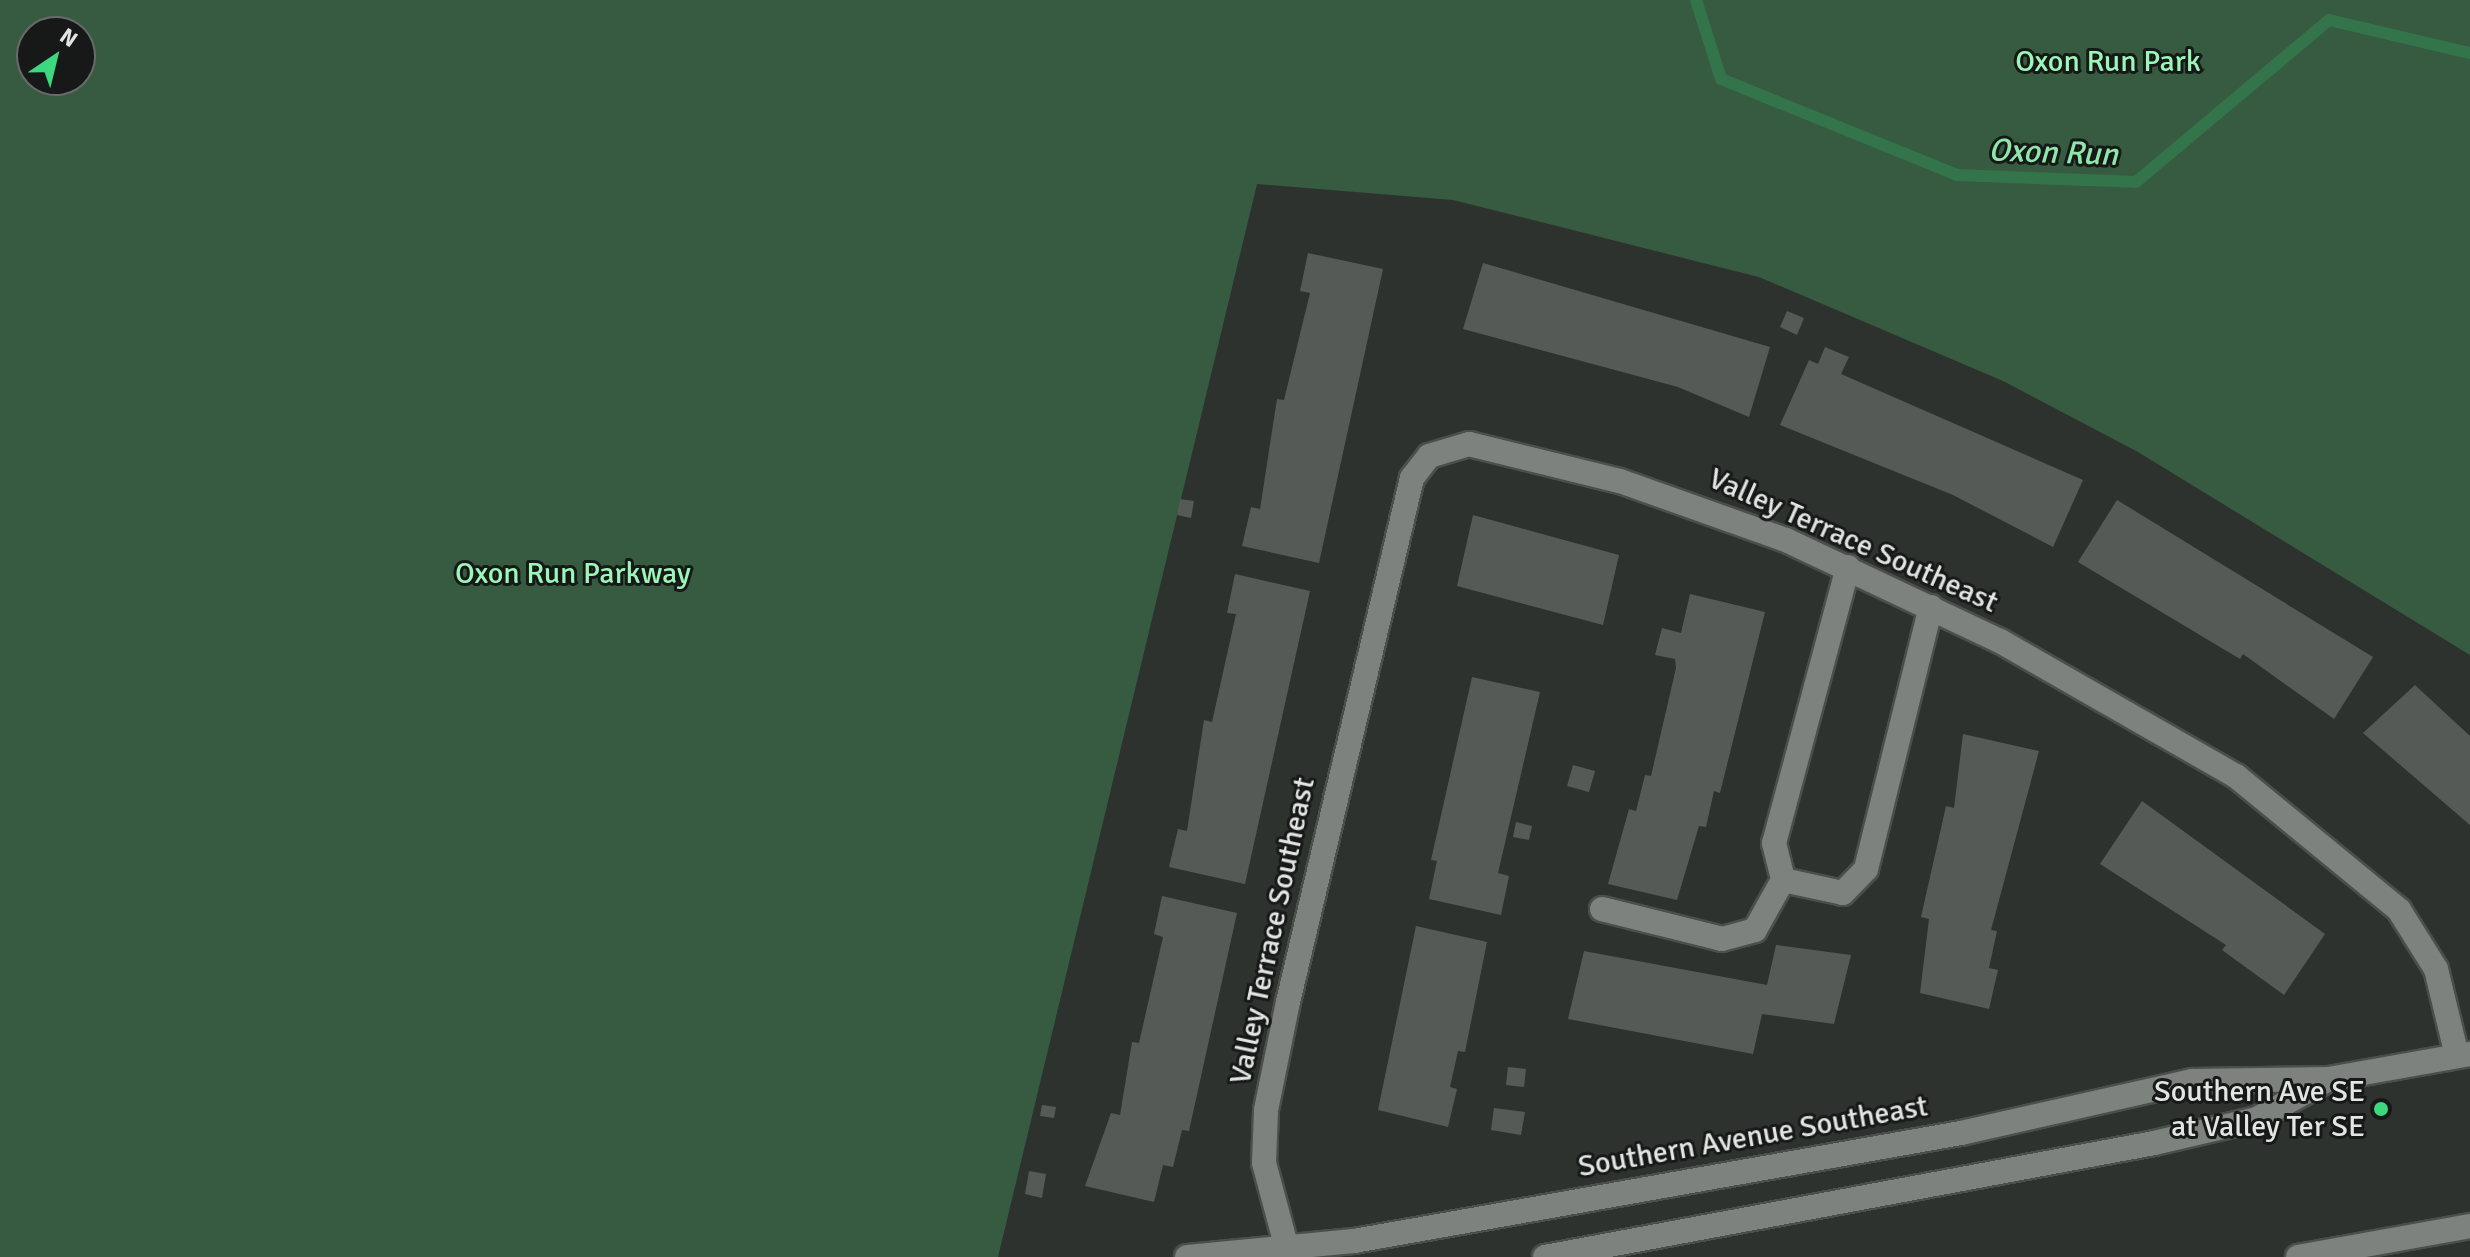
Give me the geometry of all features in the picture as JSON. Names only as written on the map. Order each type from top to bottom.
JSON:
[{"type":"main road","name":"Valley Terrace Southeast","points":[[1287,1251],[1264,1163],[1266,1110],[1372,639],[1419,467],[1441,449],[1469,444],[1704,507],[1848,567],[2122,706],[2236,776],[2347,862],[2399,910],[2436,969],[2463,1055]]},
{"type":"main road","points":[[1602,909],[1722,939],[1755,930],[1783,880],[1774,843],[1848,567]]},
{"type":"main road","points":[[1783,880],[1843,893],[1866,869],[1931,607]]},
{"type":"main road","name":"Southern Avenue Southeast","points":[[1187,1257],[1287,1251],[1354,1241],[1961,1133],[2192,1081],[2329,1079],[2463,1055]]},
{"type":"main road","name":"Southern Avenue Southeast","points":[[1545,1257],[2154,1143],[2257,1119],[2329,1079]]},
{"type":"main road","points":[[2298,1257],[2470,1226]]},
{"type":"green space","name":"Oxon Run Parkway","points":[[0,0],[2470,0],[2470,655],[2138,452],[2003,381],[1759,277],[1453,200],[1257,184],[998,1257],[0,1257]]},
{"type":"building","points":[[1308,253],[1383,269],[1319,563],[1242,546],[1251,507],[1260,509],[1277,399],[1284,400],[1310,293],[1300,291]]},
{"type":"building","points":[[1483,263],[1770,347],[1749,417],[1678,387],[1463,329]]},
{"type":"building","points":[[1787,311],[1804,318],[1797,335],[1780,327]]},
{"type":"building","points":[[1825,347],[1849,357],[1841,374],[2083,480],[2053,547],[1953,495],[1780,425],[1809,360],[1818,364]]},
{"type":"building","points":[[1180,499],[1194,501],[1191,518],[1177,515]]},
{"type":"building","points":[[2117,500],[2373,657],[2334,719],[2243,654],[2240,659],[2078,562]]},
{"type":"building","points":[[1473,515],[1619,555],[1603,625],[1457,586]]},
{"type":"building","points":[[1235,574],[1310,591],[1245,884],[1169,867],[1178,829],[1187,831],[1204,720],[1212,722],[1236,614],[1227,613]]},
{"type":"building","points":[[1690,594],[1765,612],[1720,793],[1714,791],[1706,827],[1699,826],[1677,900],[1608,884],[1629,809],[1636,811],[1645,775],[1651,776],[1676,668],[1675,659],[1655,655],[1662,628],[1681,633]]},
{"type":"building","points":[[1472,677],[1540,692],[1498,873],[1509,876],[1501,915],[1429,899],[1437,861],[1431,860]]},
{"type":"building","points":[[2415,685],[2470,736],[2470,825],[2363,733]]},
{"type":"building","points":[[1963,734],[2039,751],[1991,930],[1997,931],[1989,968],[1998,970],[1989,1009],[1920,993],[1929,919],[1921,917],[1946,806],[1954,808]]},
{"type":"building","points":[[1573,765],[1595,771],[1589,792],[1567,786]]},
{"type":"building","points":[[2142,801],[2325,934],[2284,995],[2222,950],[2226,945],[2100,864]]},
{"type":"building","points":[[1516,822],[1532,826],[1529,840],[1513,837]]},
{"type":"building","points":[[1162,896],[1237,913],[1189,1131],[1182,1130],[1173,1167],[1163,1165],[1154,1202],[1085,1186],[1111,1113],[1120,1115],[1132,1042],[1139,1043],[1163,937],[1154,934]]},
{"type":"building","points":[[1416,926],[1487,942],[1465,1052],[1458,1051],[1450,1087],[1457,1089],[1448,1127],[1378,1110]]},
{"type":"building","points":[[1776,945],[1851,955],[1834,1024],[1762,1014],[1753,1054],[1568,1019],[1584,951],[1767,985]]},
{"type":"building","points":[[1508,1067],[1526,1069],[1524,1087],[1506,1085]]},
{"type":"building","points":[[1042,1105],[1056,1107],[1054,1118],[1040,1116]]},
{"type":"building","points":[[1494,1108],[1525,1112],[1521,1135],[1491,1130]]},
{"type":"building","points":[[1029,1171],[1046,1174],[1042,1198],[1025,1194]]},
{"type":"waterway","name":"Oxon Run","points":[[1696,0],[1721,79],[1957,175],[2136,182],[2329,20],[2470,53]]},
{"type":"place","name":"Southern Ave SE at Valley Ter SE","points":[[2381,1109]]},
{"type":"park label","name":"Oxon Run Park","points":[[2108,62]]}]
